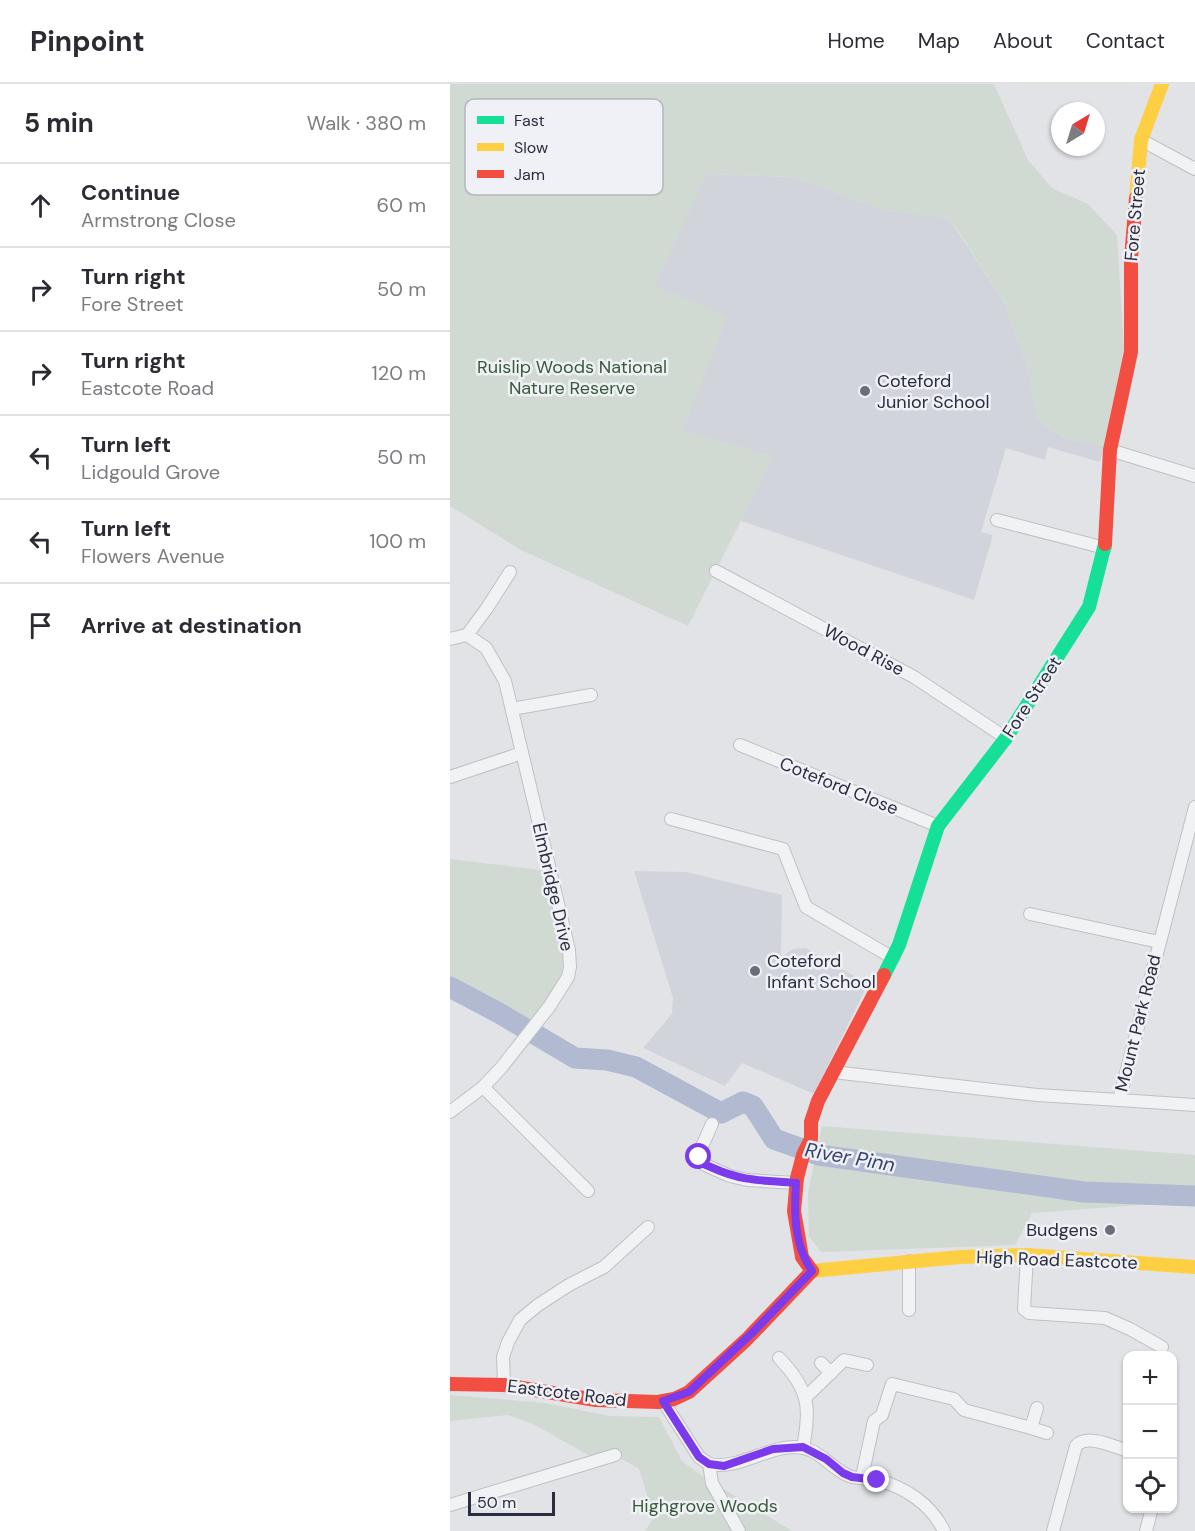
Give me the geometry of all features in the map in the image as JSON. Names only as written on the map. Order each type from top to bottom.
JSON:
[{"type":"street","name":"Fore Street","points":[[812,1271],[802,1257],[794,1210],[796,1183],[804,1149],[811,1139],[811,1122],[818,1101],[899,945],[938,826],[1006,738],[1089,607],[1105,548],[1110,450],[1131,352],[1131,259],[1141,140],[1162,84]]},
{"type":"street","points":[[1141,140],[1195,169]]},
{"type":"street","points":[[1110,450],[1195,476]]},
{"type":"street","points":[[997,520],[1105,548]]},
{"type":"street","name":"Wood Rise","points":[[716,571],[914,677],[1006,738]]},
{"type":"street","points":[[450,639],[467,635],[487,609],[510,572]]},
{"type":"street","name":"Elmbridge Drive","points":[[450,1112],[483,1087],[527,1036],[568,977],[570,967],[569,950],[505,681],[486,648],[467,635]]},
{"type":"street","points":[[512,709],[591,695]]},
{"type":"street","name":"Coteford Close","points":[[740,745],[938,826]]},
{"type":"street","points":[[450,777],[522,753]]},
{"type":"street","name":"Mount Park Road","points":[[833,1072],[1037,1095],[1119,1100],[1195,807]]},
{"type":"street","points":[[670,819],[783,849],[806,907],[892,958]]},
{"type":"street","points":[[1030,914],[1159,942]]},
{"type":"street","points":[[483,1087],[588,1191]]},
{"type":"street","points":[[1119,1100],[1195,1105]]},
{"type":"street","points":[[712,1124],[699,1154],[703,1164],[730,1176],[747,1180],[796,1183]]},
{"type":"street","points":[[504,1385],[503,1358],[508,1342],[520,1320],[537,1305],[568,1285],[604,1267],[648,1227]]},
{"type":"street","points":[[1027,1255],[1024,1309],[1029,1313],[1105,1318],[1161,1347]]},
{"type":"street","name":"High Road Eastcote","points":[[812,1271],[960,1257],[1027,1255],[1195,1267]]},
{"type":"street","points":[[909,1261],[909,1310]]},
{"type":"street","name":"Eastcote Road","points":[[450,1384],[504,1385],[596,1400],[663,1401],[689,1392],[753,1332],[812,1271]]},
{"type":"street","points":[[779,1358],[794,1375],[807,1397],[808,1416],[803,1447]]},
{"type":"street","points":[[807,1397],[844,1360],[867,1365]]},
{"type":"street","points":[[821,1363],[831,1373]]},
{"type":"street","points":[[862,1478],[874,1421],[882,1415],[892,1384],[954,1400],[964,1410],[1047,1433]]},
{"type":"street","points":[[663,1401],[694,1450],[709,1464],[724,1466],[773,1449],[803,1447],[852,1477],[877,1480],[907,1491],[935,1516],[944,1531]]},
{"type":"street","points":[[1031,1428],[1037,1408]]},
{"type":"street","points":[[1053,1531],[1076,1446],[1080,1442],[1089,1440],[1123,1450]]},
{"type":"street","points":[[450,1505],[615,1455]]},
{"type":"street","points":[[709,1464],[712,1483],[738,1531]]},
{"type":"street","points":[[1146,1531],[1151,1513]]},
{"type":"shaded area","name":"Coteford Junior School","points":[[706,174],[794,177],[887,211],[944,217],[956,229],[1004,302],[1026,362],[1038,420],[1064,438],[1104,446],[1100,462],[1048,447],[1045,460],[1006,448],[981,532],[993,535],[974,600],[741,521],[772,457],[682,430],[654,286]]},
{"type":"shaded area","name":"Coteford Infant School","points":[[634,871],[686,872],[782,895],[781,957],[793,949],[806,948],[868,984],[814,1094],[742,1063],[725,1086],[643,1048],[672,1014],[673,998]]},
{"type":"green space","name":"Ruislip Woods National Nature Reserve","points":[[450,84],[994,84],[1028,160],[1052,188],[1088,204],[1117,235],[1124,349],[1104,446],[1064,438],[1038,420],[1026,362],[1004,302],[957,229],[944,218],[887,211],[794,177],[707,174],[655,285],[727,317],[683,430],[773,457],[688,626],[521,550],[450,506]]},
{"type":"green space","points":[[450,859],[550,871],[570,967],[535,1026],[455,979],[450,981]]},
{"type":"green space","points":[[822,1126],[1195,1155],[1195,1201],[1032,1213],[1015,1245],[821,1252],[809,1236],[808,1192]]},
{"type":"green space","name":"Highgrove Woods","points":[[450,1395],[545,1403],[610,1416],[659,1417],[682,1461],[792,1531],[645,1531],[654,1517],[639,1469],[610,1452],[592,1457],[533,1424],[508,1415],[450,1421]]},
{"type":"waterway","name":"River Pinn","points":[[450,987],[575,1058],[607,1060],[636,1067],[721,1113],[743,1102],[753,1106],[774,1139],[819,1155],[1084,1192],[1195,1196]]},
{"type":"traffic: fast","points":[[884,975],[899,945],[938,826],[1006,738],[1089,607],[1105,544]]},
{"type":"traffic: slow","points":[[1136,198],[1141,140],[1162,84]]},
{"type":"traffic: slow","points":[[812,1271],[960,1257],[1027,1255],[1195,1267]]},
{"type":"traffic: jam","points":[[1105,544],[1110,450],[1131,352],[1131,259],[1136,198]]},
{"type":"traffic: jam","points":[[812,1271],[802,1257],[794,1211],[797,1178],[803,1155],[811,1139],[811,1122],[818,1101],[884,975]]},
{"type":"traffic: jam","points":[[450,1384],[504,1385],[596,1400],[658,1402],[674,1399],[689,1392],[746,1340],[812,1271]]},
{"type":"place","name":"Coteford Junior School","points":[[865,391]]},
{"type":"place","name":"Coteford Infant School","points":[[755,971]]},
{"type":"place","name":"Budgens","points":[[1110,1230]]},
{"type":"route","points":[[699,1157],[703,1164],[730,1176],[747,1180],[796,1183],[794,1210],[798,1237],[802,1257],[812,1271],[753,1332],[689,1392],[663,1401],[699,1457],[709,1464],[724,1466],[773,1449],[803,1447],[826,1459],[843,1473],[852,1477],[877,1480]]}]
